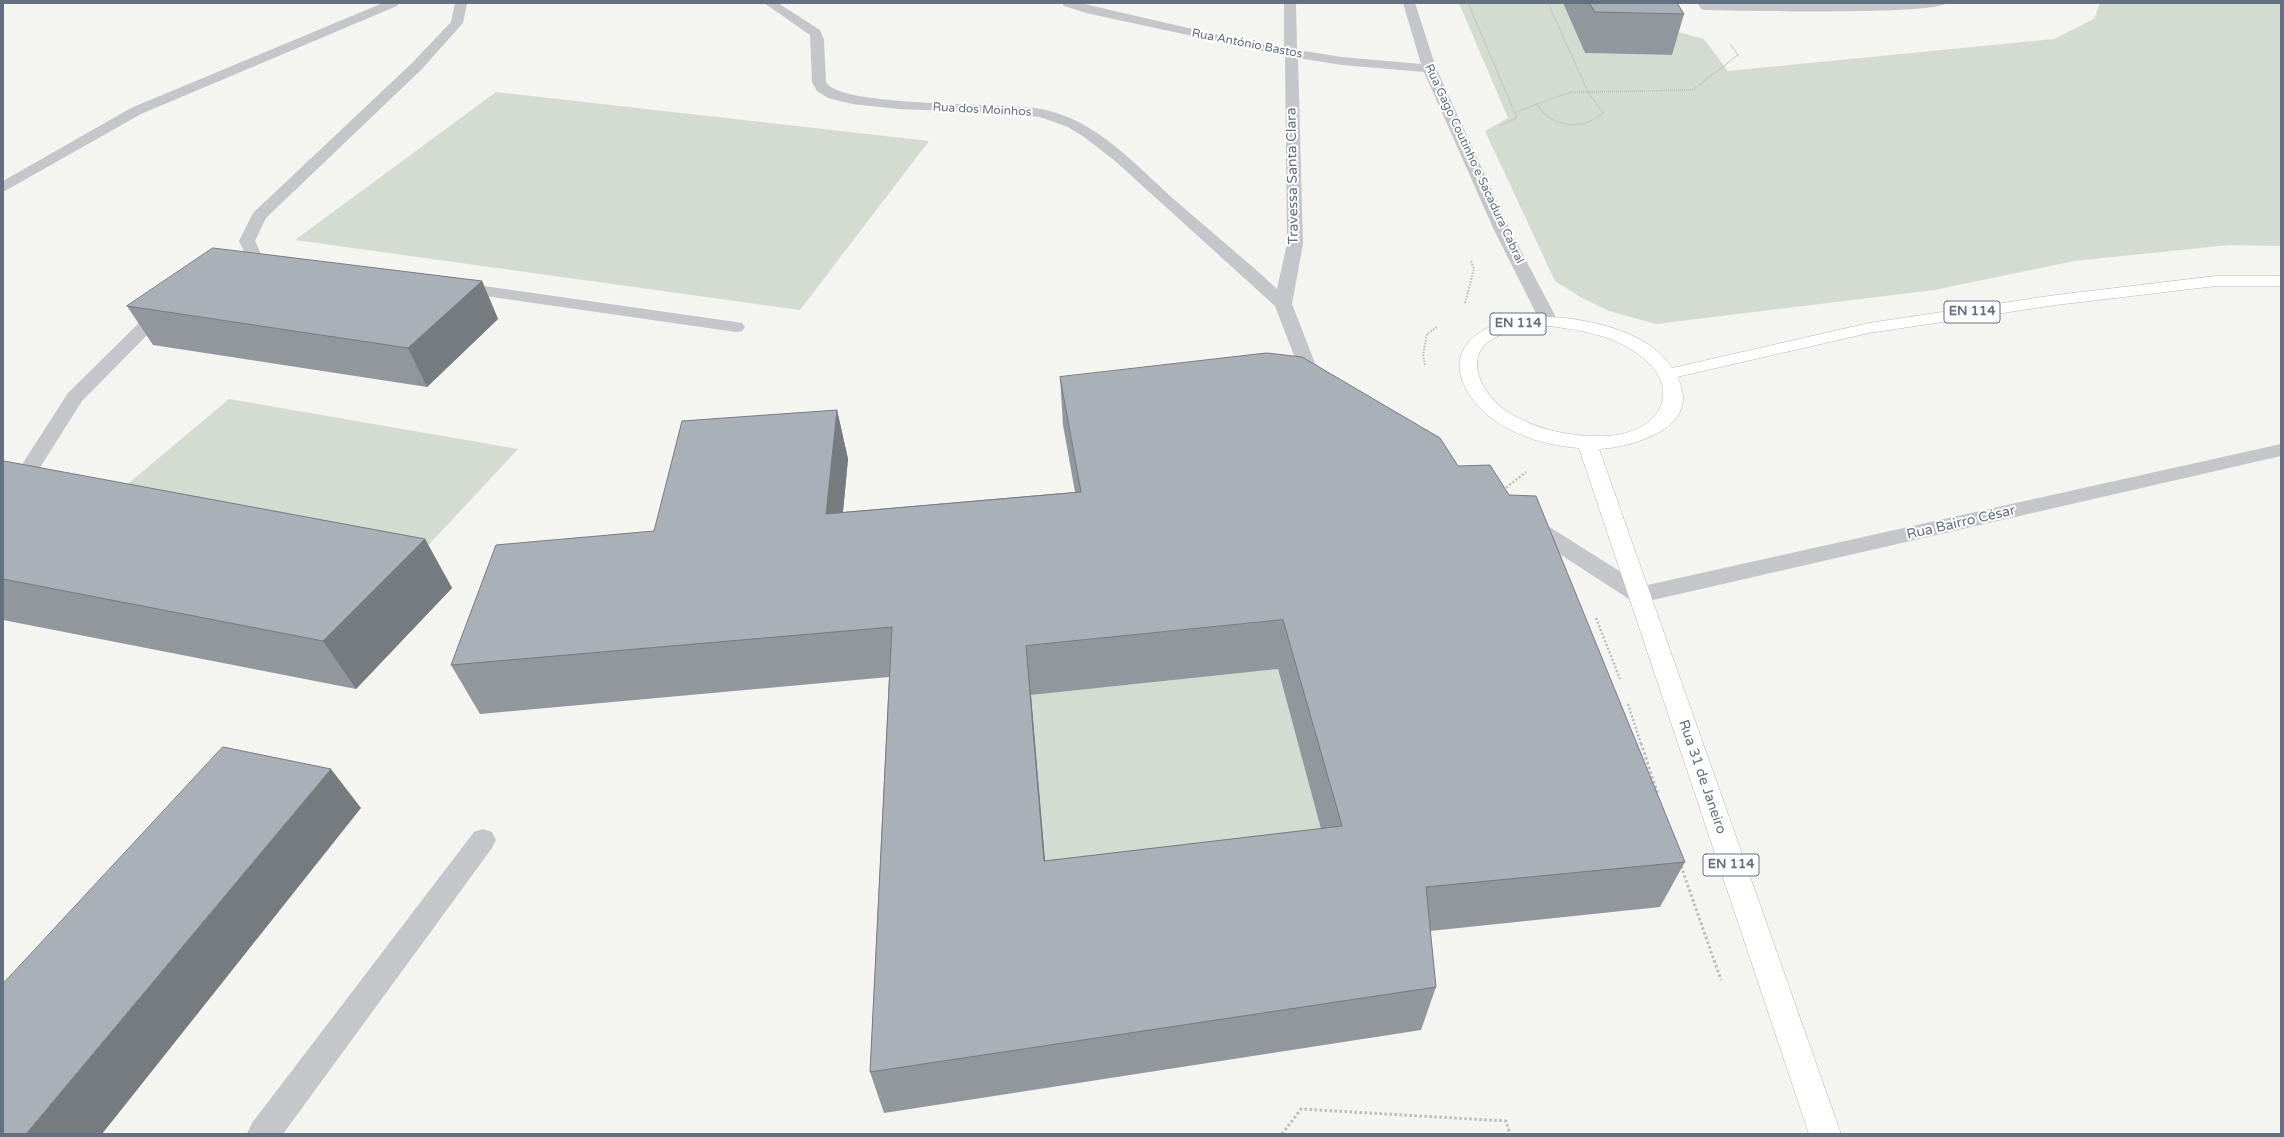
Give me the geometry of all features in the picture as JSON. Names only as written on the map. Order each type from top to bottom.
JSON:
[{"type":"main road","name":"EN 114","points":[[1668,374],[1876,326],[2056,300],[2216,281],[2281,281]]},
{"type":"main road","name":"EN 114","points":[[1549,321],[1585,326],[1606,331],[1632,343],[1653,357],[1668,374],[1674,395],[1668,414],[1651,430],[1623,440],[1587,442],[1550,437],[1515,424],[1489,407],[1472,386],[1467,366],[1474,347],[1492,333],[1518,324],[1549,321]]},
{"type":"main road","name":"Rua 31 de Janeiro","points":[[1587,442],[1766,968],[1826,1134]]},
{"type":"street","points":[[3,187],[136,111],[393,3]]},
{"type":"street","points":[[294,264],[255,258],[241,246],[259,216],[417,66],[457,24],[461,3]]},
{"type":"street","name":"Rua dos Moinhos","points":[[770,3],[816,33],[818,38],[816,59],[820,86],[827,92],[866,102],[904,106],[1008,109],[1042,113],[1064,119],[1078,127],[1117,156],[1284,304]]},
{"type":"street","name":"Rua António Bastos","points":[[1068,3],[1086,9],[1179,31],[1290,53],[1343,62],[1429,68]]},
{"type":"street","name":"Travessa Santa Clara","points":[[1284,304],[1295,244],[1290,3]]},
{"type":"street","name":"Rua Gago Coutinho e Sacadura Cabral","points":[[1409,3],[1429,68],[1502,230],[1549,321]]},
{"type":"street","points":[[1704,4],[1787,9],[1858,8],[1940,3]]},
{"type":"street","points":[[444,285],[736,327]]},
{"type":"street","points":[[3,504],[10,499],[76,397],[158,313],[175,299]]},
{"type":"street","points":[[1284,304],[1312,379],[1330,392]]},
{"type":"street","name":"Rua Bairro César","points":[[1640,595],[2281,450]]},
{"type":"street","points":[[1510,512],[1640,595]]},
{"type":"street","points":[[264,1134],[482,840]]},
{"type":"path","points":[[1468,3],[1516,112],[1571,92],[1693,90],[1738,55],[1704,4]]},
{"type":"path","points":[[1537,104],[1539,111],[1546,117],[1558,122],[1579,124],[1591,123],[1598,119],[1603,113],[1600,106],[1591,98],[1548,3]]},
{"type":"path","points":[[1282,1134],[1301,1109],[1506,1122],[1510,1134]]},
{"type":"shaded area","points":[[1459,3],[1563,3],[1585,53],[1671,55],[1658,30],[1682,33],[1704,39],[1728,71],[2054,39],[2094,19],[2100,3],[2281,3],[2281,246],[2229,245],[2074,261],[1934,290],[1656,324],[1609,311],[1582,298],[1555,281],[1485,131],[1508,118]]},
{"type":"shaded area","points":[[496,92],[929,141],[800,310],[295,240]]},
{"type":"shaded area","points":[[229,399],[518,449],[423,551],[117,493]]},
{"type":"shaded area","points":[[1278,669],[1333,873],[1049,907],[1031,695]]},
{"type":"building","points":[[1590,3],[1677,3],[1684,14],[1595,12]]},
{"type":"building","points":[[213,248],[482,281],[408,348],[127,306]]},
{"type":"building","points":[[1267,353],[1302,357],[1440,438],[1458,466],[1490,465],[1509,495],[1536,496],[1685,862],[1426,887],[1436,987],[870,1072],[892,627],[451,665],[496,545],[654,531],[682,421],[837,410],[826,514],[1081,492],[1060,377]],"holes":[[[1283,620],[1342,826],[1044,861],[1026,646]]]},
{"type":"building","points":[[4,461],[425,539],[323,641],[3,579]]},
{"type":"building","points":[[223,747],[331,769],[26,1134],[3,1134],[3,984]]}]
